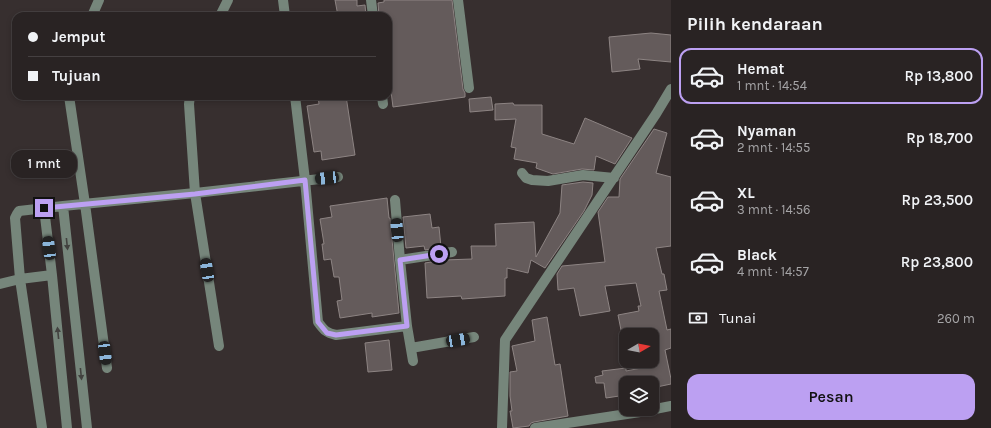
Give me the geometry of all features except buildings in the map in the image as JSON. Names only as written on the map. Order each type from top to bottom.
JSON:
[{"type":"street","points":[[94,12],[99,0]]},
{"type":"street","points":[[222,12],[228,0]]},
{"type":"street","points":[[283,0],[284,12]]},
{"type":"street","points":[[371,0],[372,12]]},
{"type":"street","points":[[458,0],[469,88]]},
{"type":"street","points":[[502,428],[504,340],[614,178],[671,89]]},
{"type":"street","points":[[70,100],[86,204],[107,368]]},
{"type":"street","points":[[190,100],[195,194],[219,346]]},
{"type":"street","points":[[295,100],[305,180],[318,322],[327,333],[336,335],[407,326]]},
{"type":"street","points":[[522,173],[526,178],[532,180],[548,181],[583,175],[614,178]]},
{"type":"street","points":[[42,428],[20,279],[15,218],[19,211],[195,194],[338,177]]},
{"type":"street","points":[[394,200],[412,361]]},
{"type":"street","points":[[63,206],[87,428]]},
{"type":"street","points":[[44,208],[67,428]]},
{"type":"street","points":[[400,260],[452,252]]},
{"type":"street","points":[[0,284],[20,279],[52,275]]},
{"type":"street","points":[[411,348],[474,337]]},
{"type":"street","points":[[535,428],[671,406]]},
{"type":"route","points":[[44,208],[195,194],[305,180],[318,322],[327,333],[336,335],[407,326],[400,260],[439,254]]}]
